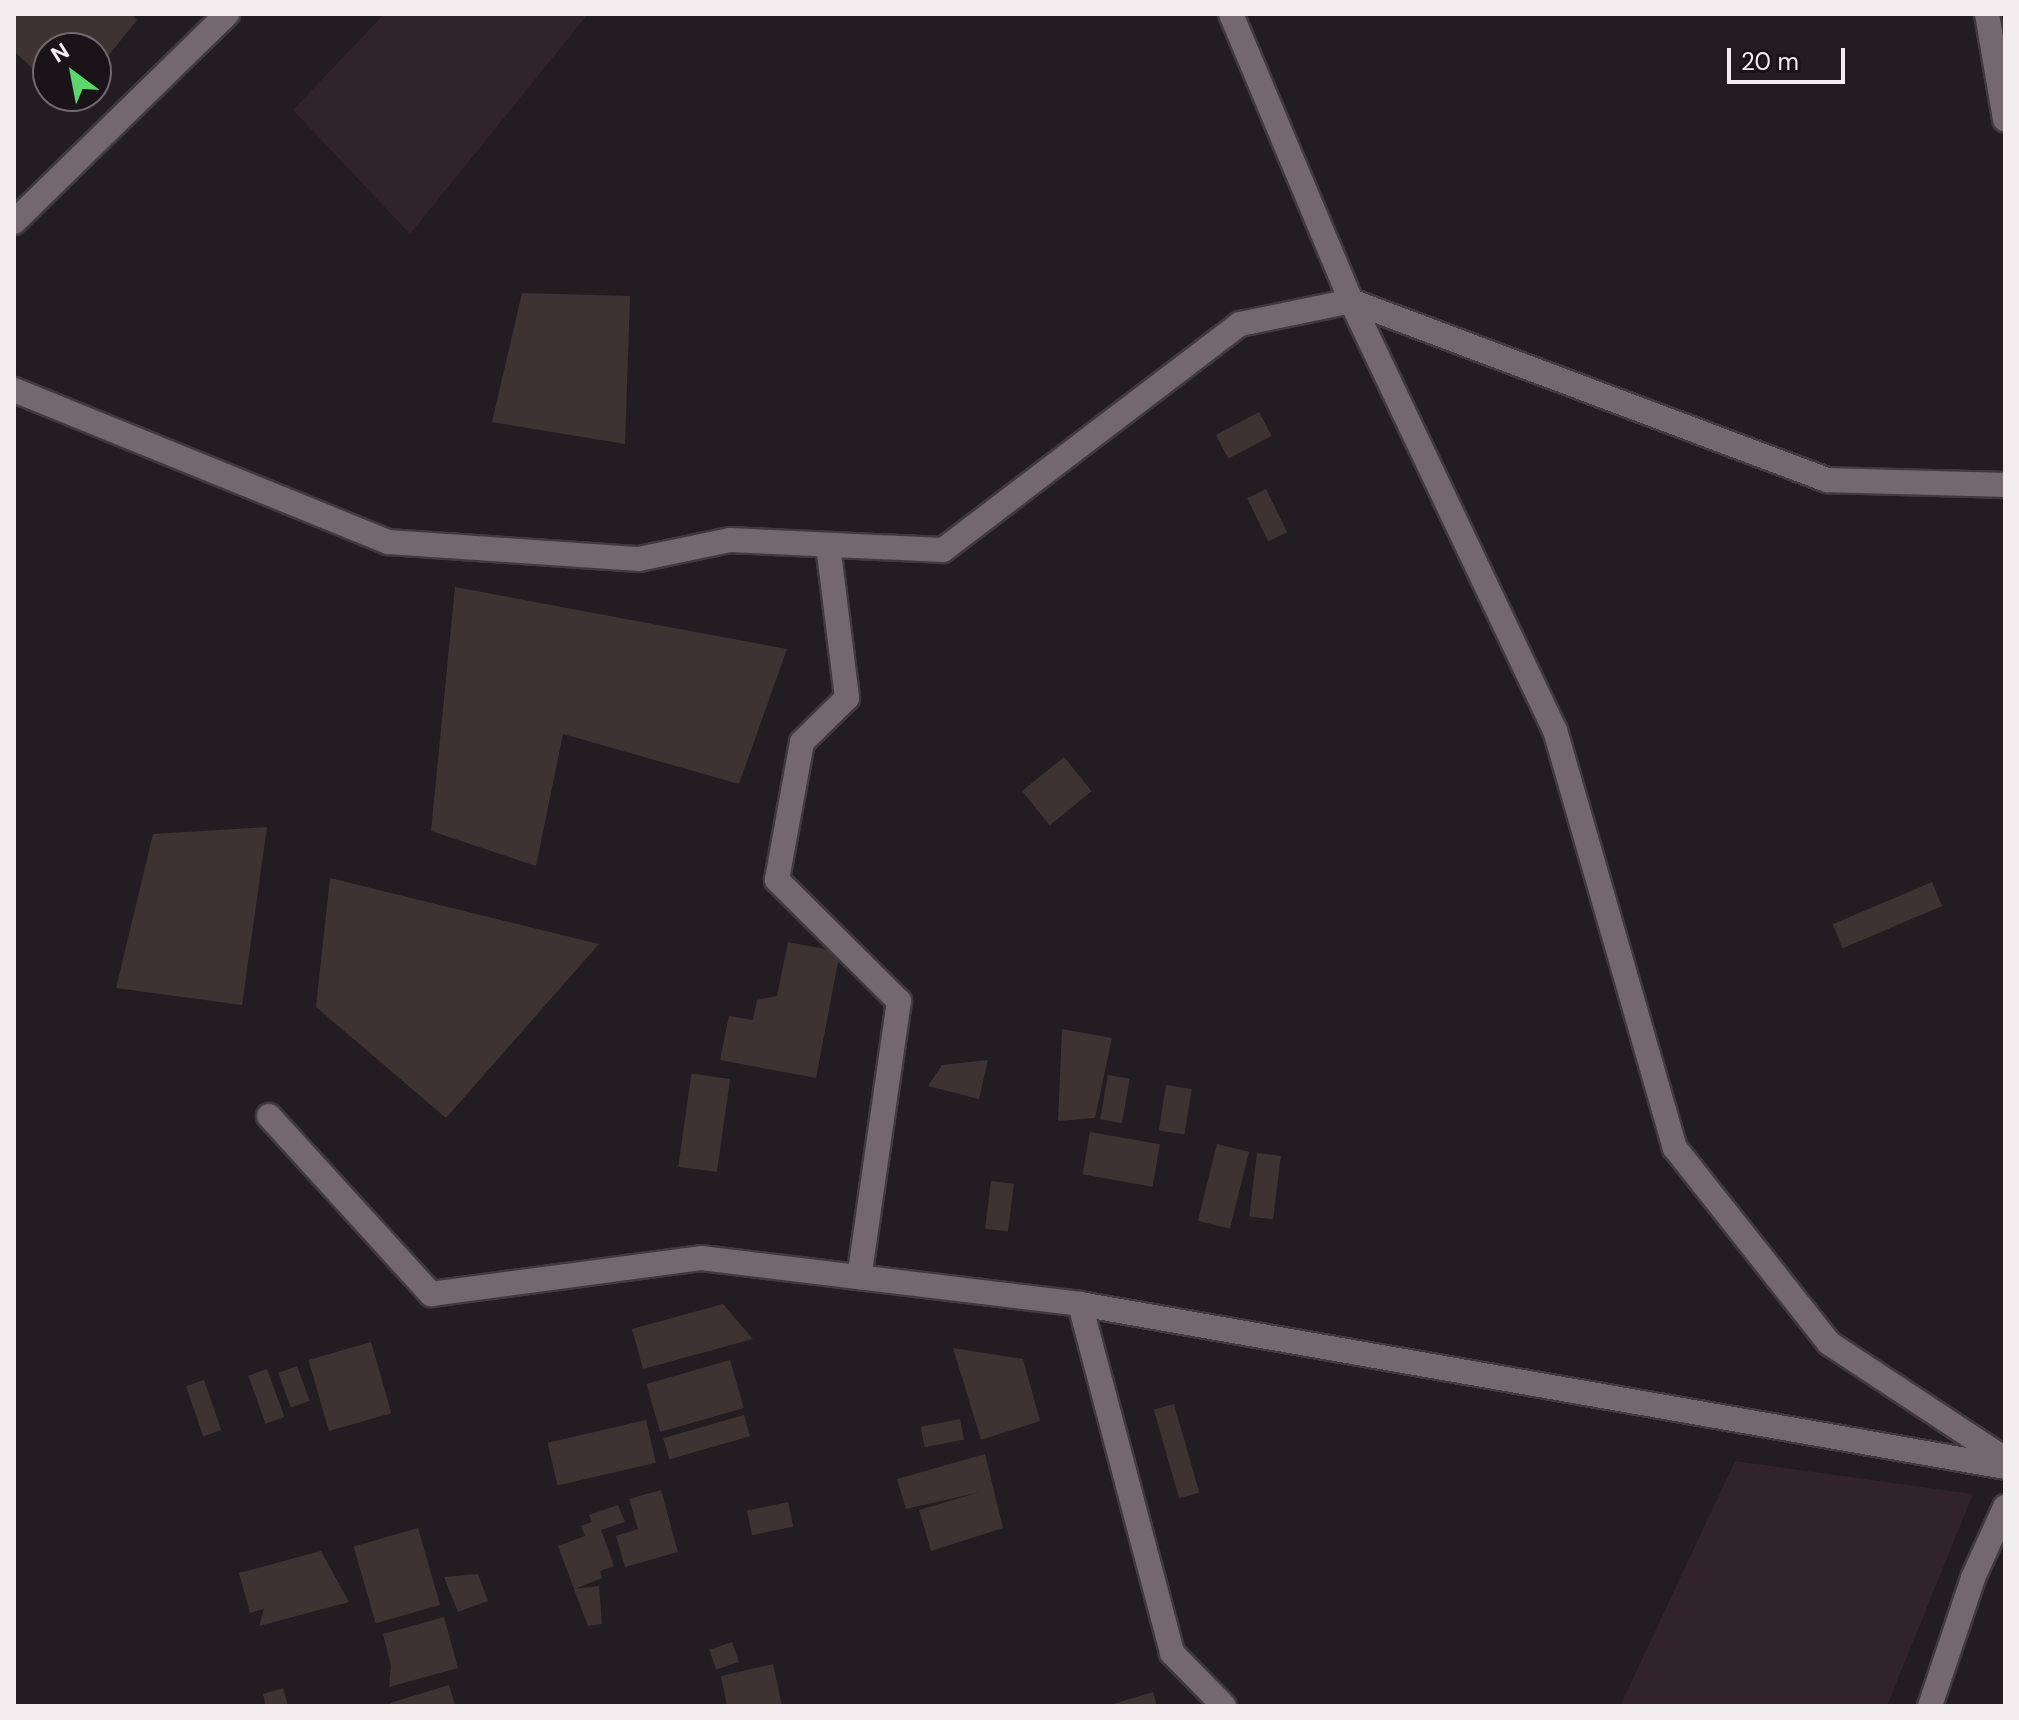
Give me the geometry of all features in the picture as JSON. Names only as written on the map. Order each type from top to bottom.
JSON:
[{"type":"street","points":[[14,222],[227,14]]},
{"type":"street","points":[[1231,14],[1351,301],[1555,730],[1675,1148],[1829,1343],[2005,1459]]},
{"type":"street","points":[[1987,14],[2005,119]]},
{"type":"street","points":[[14,390],[388,542],[639,559],[730,540],[943,550],[1240,324],[1351,301],[1827,480],[2005,485]]},
{"type":"street","points":[[828,545],[847,698],[802,742],[777,880],[899,1001],[859,1277]]},
{"type":"street","points":[[269,1116],[431,1294],[701,1258],[1080,1304],[2005,1467]]},
{"type":"street","points":[[1080,1304],[1172,1653],[1224,1706]]},
{"type":"street","points":[[1930,1706],[1973,1578],[2005,1507]]},
{"type":"shaded area","points":[[384,14],[588,14],[410,234],[293,110]]},
{"type":"shaded area","points":[[1735,1461],[1973,1494],[1887,1706],[1620,1706]]},
{"type":"building","points":[[14,14],[131,14],[137,20],[112,51],[112,32],[32,32],[32,68],[14,51]]},
{"type":"building","points":[[522,293],[630,296],[625,444],[492,422]]},
{"type":"building","points":[[1259,412],[1272,436],[1228,459],[1216,435]]},
{"type":"building","points":[[1266,489],[1287,532],[1268,541],[1247,498]]},
{"type":"building","points":[[455,587],[787,649],[739,784],[563,734],[536,866],[431,831]]},
{"type":"building","points":[[1064,757],[1092,791],[1050,825],[1022,791]]},
{"type":"building","points":[[267,827],[242,1005],[116,988],[153,834]]},
{"type":"building","points":[[330,878],[599,944],[446,1118],[316,1007]]},
{"type":"building","points":[[1932,882],[1942,906],[1843,948],[1833,924]]},
{"type":"building","points":[[788,942],[840,952],[816,1078],[720,1060],[729,1016],[753,1020],[757,1000],[777,996]]},
{"type":"building","points":[[1062,1029],[1112,1038],[1095,1118],[1058,1121]]},
{"type":"building","points":[[988,1060],[979,1099],[928,1086],[942,1065]]},
{"type":"building","points":[[691,1074],[730,1079],[717,1172],[678,1167]]},
{"type":"building","points":[[1108,1075],[1130,1079],[1122,1123],[1100,1119]]},
{"type":"building","points":[[1166,1085],[1192,1089],[1184,1135],[1159,1130]]},
{"type":"building","points":[[1090,1132],[1160,1144],[1152,1187],[1083,1174]]},
{"type":"building","points":[[1217,1144],[1249,1152],[1230,1229],[1198,1221]]},
{"type":"building","points":[[1257,1153],[1281,1156],[1273,1219],[1249,1217]]},
{"type":"building","points":[[991,1181],[1014,1184],[1008,1231],[985,1229]]},
{"type":"building","points":[[723,1304],[753,1339],[643,1369],[632,1329]]},
{"type":"building","points":[[371,1342],[391,1413],[329,1431],[309,1360]]},
{"type":"building","points":[[953,1348],[1023,1359],[1040,1421],[981,1440]]},
{"type":"building","points":[[730,1360],[744,1408],[660,1432],[646,1384]]},
{"type":"building","points":[[297,1366],[310,1401],[291,1408],[278,1373]]},
{"type":"building","points":[[267,1369],[284,1417],[266,1424],[248,1376]]},
{"type":"building","points":[[204,1380],[221,1430],[203,1436],[186,1386]]},
{"type":"building","points":[[1174,1404],[1199,1492],[1179,1498],[1154,1410]]},
{"type":"building","points":[[744,1415],[750,1436],[669,1459],[663,1438]]},
{"type":"building","points":[[960,1419],[964,1440],[925,1447],[921,1427]]},
{"type":"building","points":[[646,1420],[656,1463],[557,1486],[548,1443]]},
{"type":"building","points":[[985,1454],[1003,1528],[931,1551],[919,1510],[980,1492],[906,1509],[897,1479]]},
{"type":"building","points":[[661,1490],[678,1552],[625,1567],[616,1536],[638,1529],[629,1499]]},
{"type":"building","points":[[788,1502],[793,1526],[752,1535],[747,1511]]},
{"type":"building","points":[[618,1505],[625,1522],[601,1530],[614,1566],[600,1571],[602,1578],[574,1589],[558,1546],[585,1536],[581,1526],[592,1522],[589,1515]]},
{"type":"building","points":[[418,1528],[440,1605],[376,1623],[354,1546]]},
{"type":"building","points":[[321,1551],[349,1602],[259,1626],[264,1609],[250,1613],[239,1573]]},
{"type":"building","points":[[478,1574],[488,1601],[458,1612],[444,1577]]},
{"type":"building","points":[[599,1586],[602,1624],[588,1626],[574,1589]]},
{"type":"building","points":[[444,1617],[458,1668],[389,1687],[391,1666],[383,1634]]},
{"type":"building","points":[[732,1642],[739,1662],[716,1670],[709,1650]]},
{"type":"building","points":[[773,1664],[782,1706],[727,1706],[721,1676]]},
{"type":"building","points":[[449,1685],[455,1705],[391,1706],[390,1703]]},
{"type":"building","points":[[283,1688],[288,1706],[266,1706],[263,1694]]},
{"type":"building","points":[[1153,1692],[1157,1706],[1110,1706],[1110,1705]]}]
